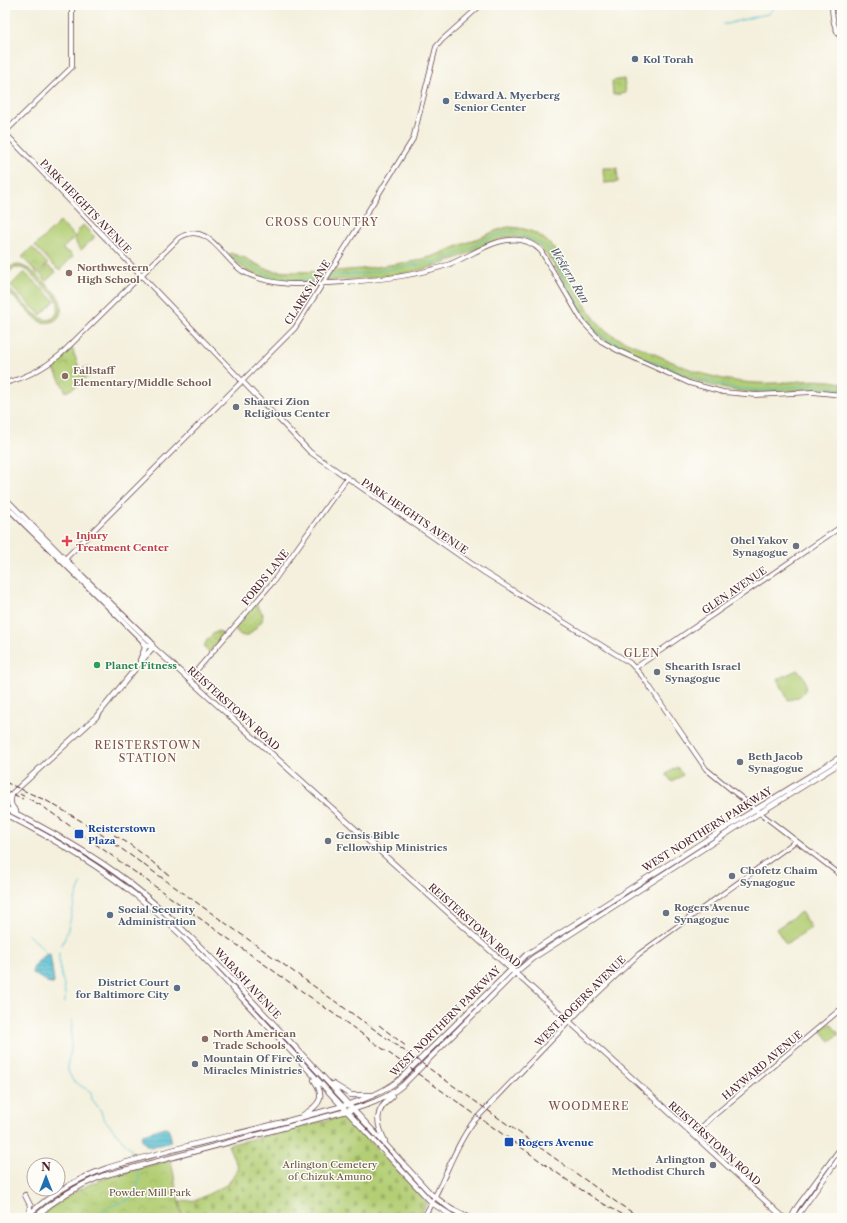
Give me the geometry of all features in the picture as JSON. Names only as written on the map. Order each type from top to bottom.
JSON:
[{"type":"main road","name":"REISTERSTOWN ROAD","points":[[5,498],[36,529],[63,561],[105,598],[151,642],[153,647],[784,1218]]},
{"type":"main road","name":"REISTERSTOWN ROAD","points":[[5,505],[148,646],[153,647]]},
{"type":"main road","points":[[21,520],[34,530],[36,529]]},
{"type":"main road","points":[[91,591],[102,598],[105,598]]},
{"type":"main road","points":[[128,626],[145,647],[138,665]]},
{"type":"main road","points":[[5,800],[96,717],[153,647]]},
{"type":"main road","name":"WEST NORTHERN PARKWAY","points":[[26,1217],[41,1203],[60,1190],[76,1181],[104,1169],[295,1119],[378,1094],[399,1080],[510,969],[530,952],[755,809],[842,756]]},
{"type":"main road","name":"WEST NORTHERN PARKWAY","points":[[34,1218],[55,1201],[71,1191],[87,1182],[109,1174],[353,1110],[380,1100],[399,1089],[515,973],[532,958],[842,762]]},
{"type":"main road","points":[[5,796],[17,789]]},
{"type":"main road","points":[[17,789],[11,798],[11,804],[14,810],[24,821]]},
{"type":"main road","name":"WABASH AVENUE","points":[[5,808],[89,861],[158,914],[206,961],[432,1202],[455,1218]]},
{"type":"main road","points":[[730,832],[732,827],[755,812],[755,809]]},
{"type":"main road","name":"WABASH AVENUE","points":[[5,815],[24,821],[59,836],[92,856],[126,880],[163,910],[210,956],[434,1197],[451,1209],[469,1218]]},
{"type":"main road","points":[[461,1028],[460,1024],[468,1016],[467,1012]]},
{"type":"main road","points":[[295,1119],[315,1107],[320,1098],[319,1087],[307,1068]]},
{"type":"main road","points":[[325,1079],[345,1093],[351,1095],[358,1096],[378,1094]]},
{"type":"main road","points":[[387,1146],[379,1128],[379,1114],[385,1102],[399,1089]]},
{"type":"main road","points":[[25,1195],[30,1205],[30,1211],[26,1217]]},
{"type":"street","points":[[5,133],[72,67],[72,5]]},
{"type":"street","name":"CLARKS LANE","points":[[63,561],[243,382],[295,328],[413,139],[436,47],[480,5]]},
{"type":"street","points":[[832,5],[833,23],[842,40]]},
{"type":"street","name":"PARK HEIGHTS AVENUE","points":[[5,133],[141,274],[307,450],[485,573],[622,658],[635,668],[643,677],[706,769],[842,876]]},
{"type":"street","points":[[5,383],[36,372],[55,359],[180,237],[197,234],[207,237],[236,266],[248,274],[261,280],[283,284],[324,281],[354,282],[422,272],[453,263],[500,242],[511,239],[521,240],[532,244],[541,251],[583,322],[601,341],[617,350],[689,383],[723,392],[756,395],[813,392],[842,395]]},
{"type":"street","name":"FORDS LANE","points":[[189,680],[273,582],[346,478]]},
{"type":"street","name":"GLEN AVENUE","points":[[635,668],[842,526]]},
{"type":"street","name":"WEST ROGERS AVENUE","points":[[423,1218],[471,1125],[592,997],[645,949],[796,841]]},
{"type":"street","name":"HAYWARD AVENUE","points":[[694,1135],[711,1118],[842,1008]]},
{"type":"street","points":[[791,1218],[802,1200],[842,1146]]},
{"type":"street","points":[[796,1218],[842,1154]]},
{"type":"green space","points":[[624,79],[626,93],[613,95],[612,81]]},
{"type":"green space","points":[[603,168],[617,168],[618,182],[604,183]]},
{"type":"green space","points":[[60,222],[75,237],[62,249],[73,256],[60,270],[57,269],[35,246]]},
{"type":"green space","points":[[83,225],[94,236],[94,238],[81,250],[76,244],[76,234]]},
{"type":"green space","points":[[508,227],[523,229],[541,236],[557,252],[583,301],[595,320],[606,331],[621,339],[684,367],[711,376],[741,382],[757,383],[810,380],[831,381],[842,383],[842,393],[807,390],[775,393],[753,393],[721,388],[691,379],[620,350],[611,345],[583,319],[561,277],[544,252],[532,242],[519,238],[502,238],[450,261],[404,274],[360,279],[296,283],[277,282],[263,278],[239,265],[229,256],[230,253],[245,258],[273,271],[293,272],[362,269],[416,261],[434,256]]},
{"type":"green space","points":[[32,247],[48,264],[38,274],[22,257]]},
{"type":"green space","points":[[20,265],[26,267],[57,295],[60,301],[61,312],[56,320],[45,323],[39,321],[5,289],[5,275],[10,267]],"holes":[[[15,268],[27,270],[55,297],[58,310],[54,317],[46,320],[41,318],[29,309],[8,288],[6,282],[8,274]]]},
{"type":"green space","points":[[48,266],[56,272],[46,281],[40,274]]},
{"type":"green space","points":[[24,272],[55,301],[41,315],[10,286]]},
{"type":"green space","points":[[72,348],[80,370],[88,367],[91,376],[78,380],[77,383],[79,385],[66,392],[55,371],[55,364]]},
{"type":"green space","points":[[256,604],[263,614],[262,621],[248,636],[242,636],[235,629]]},
{"type":"green space","points":[[219,631],[224,636],[209,652],[204,647],[212,635]]},
{"type":"green space","points":[[797,670],[804,678],[806,685],[805,689],[799,696],[788,700],[778,679]]},
{"type":"green space","points":[[677,767],[683,775],[672,782],[666,774]]},
{"type":"green space","points":[[801,912],[811,928],[786,944],[776,929]]},
{"type":"green space","points":[[830,1023],[839,1034],[830,1041],[821,1030]]},
{"type":"green space","name":"Arlington Cemetery of Chizuk Amuno","points":[[343,1116],[349,1119],[425,1200],[427,1203],[418,1218],[182,1218],[179,1201],[197,1200],[228,1184],[238,1168],[228,1145]]},
{"type":"green space","name":"Powder Mill Park","points":[[171,1160],[182,1218],[38,1218],[50,1208],[76,1191],[90,1184],[120,1173]]},
{"type":"water","points":[[47,954],[50,954],[54,981],[54,983],[51,984],[32,973],[35,965]]},
{"type":"water","points":[[165,1127],[168,1128],[171,1137],[170,1142],[151,1147],[144,1142],[141,1137],[143,1134]]},
{"type":"waterway","points":[[723,24],[768,14],[777,5]]},
{"type":"waterway","name":"Western Run","points":[[330,276],[366,273],[434,262],[451,257],[492,237],[507,232],[515,232],[548,248],[584,313],[598,332],[641,357],[699,379],[735,388],[758,390],[813,385],[842,388]]},
{"type":"waterway","name":"Western Run","points":[[229,256],[276,277],[297,280],[325,276]]},
{"type":"waterway","points":[[62,945],[68,930],[81,884]]},
{"type":"waterway","points":[[28,935],[38,943],[47,954]]},
{"type":"waterway","points":[[59,952],[59,965],[65,990],[65,1003]]},
{"type":"waterway","points":[[72,1019],[71,1052],[68,1061],[68,1071],[73,1081],[91,1092],[92,1099],[101,1111],[103,1118],[129,1147],[135,1156]]},
{"type":"waterway","points":[[95,1218],[105,1208],[128,1200],[136,1191],[139,1179],[138,1171]]},
{"type":"railway","points":[[5,782],[47,801],[88,825],[619,1204],[641,1218]]},
{"type":"railway","points":[[5,790],[23,799]]},
{"type":"railway","points":[[20,794],[42,806],[574,1185],[629,1218]]},
{"type":"railway","points":[[114,835],[136,849],[169,875]]},
{"type":"railway","points":[[379,1025],[407,1047]]},
{"type":"place","name":"Kol Torah","points":[[635,59]]},
{"type":"place","name":"Edward A. Myerberg Senior Center","points":[[446,101]]},
{"type":"place","name":"Northwestern High School","points":[[69,273]]},
{"type":"place","name":"Fallstaff Elementary/Middle School","points":[[65,376]]},
{"type":"place","name":"Shaarei Zion Religious Center","points":[[236,407]]},
{"type":"place","name":"Injury Treatment Center","points":[[67,541]]},
{"type":"place","name":"Ohel Yakov Synagogue","points":[[796,546]]},
{"type":"place","name":"Planet Fitness","points":[[97,665]]},
{"type":"place","name":"Shearith Israel Synagogue","points":[[657,672]]},
{"type":"place","name":"Beth Jacob Synagogue","points":[[740,762]]},
{"type":"place","name":"Reisterstown Plaza","points":[[79,834]]},
{"type":"place","name":"Gensis Bible Fellowship Ministries","points":[[328,841]]},
{"type":"place","name":"Chofetz Chaim Synagogue","points":[[732,876]]},
{"type":"place","name":"Rogers Avenue Synagogue","points":[[666,913]]},
{"type":"place","name":"Social Security Administration","points":[[110,915]]},
{"type":"place","name":"District Court for Baltimore City","points":[[177,988]]},
{"type":"place","name":"North American Trade Schools","points":[[205,1039]]},
{"type":"place","name":"Mountain Of Fire & Miracles Ministries","points":[[195,1064]]},
{"type":"place","name":"Rogers Avenue","points":[[509,1142]]},
{"type":"place","name":"Arlington Methodist Church","points":[[713,1165]]},
{"type":"district","name":"CROSS COUNTRY","points":[[322,222]]},
{"type":"district","name":"GLEN","points":[[642,653]]},
{"type":"district","name":"REISTERSTOWN STATION","points":[[148,751]]},
{"type":"district","name":"WOODMERE","points":[[589,1106]]}]
